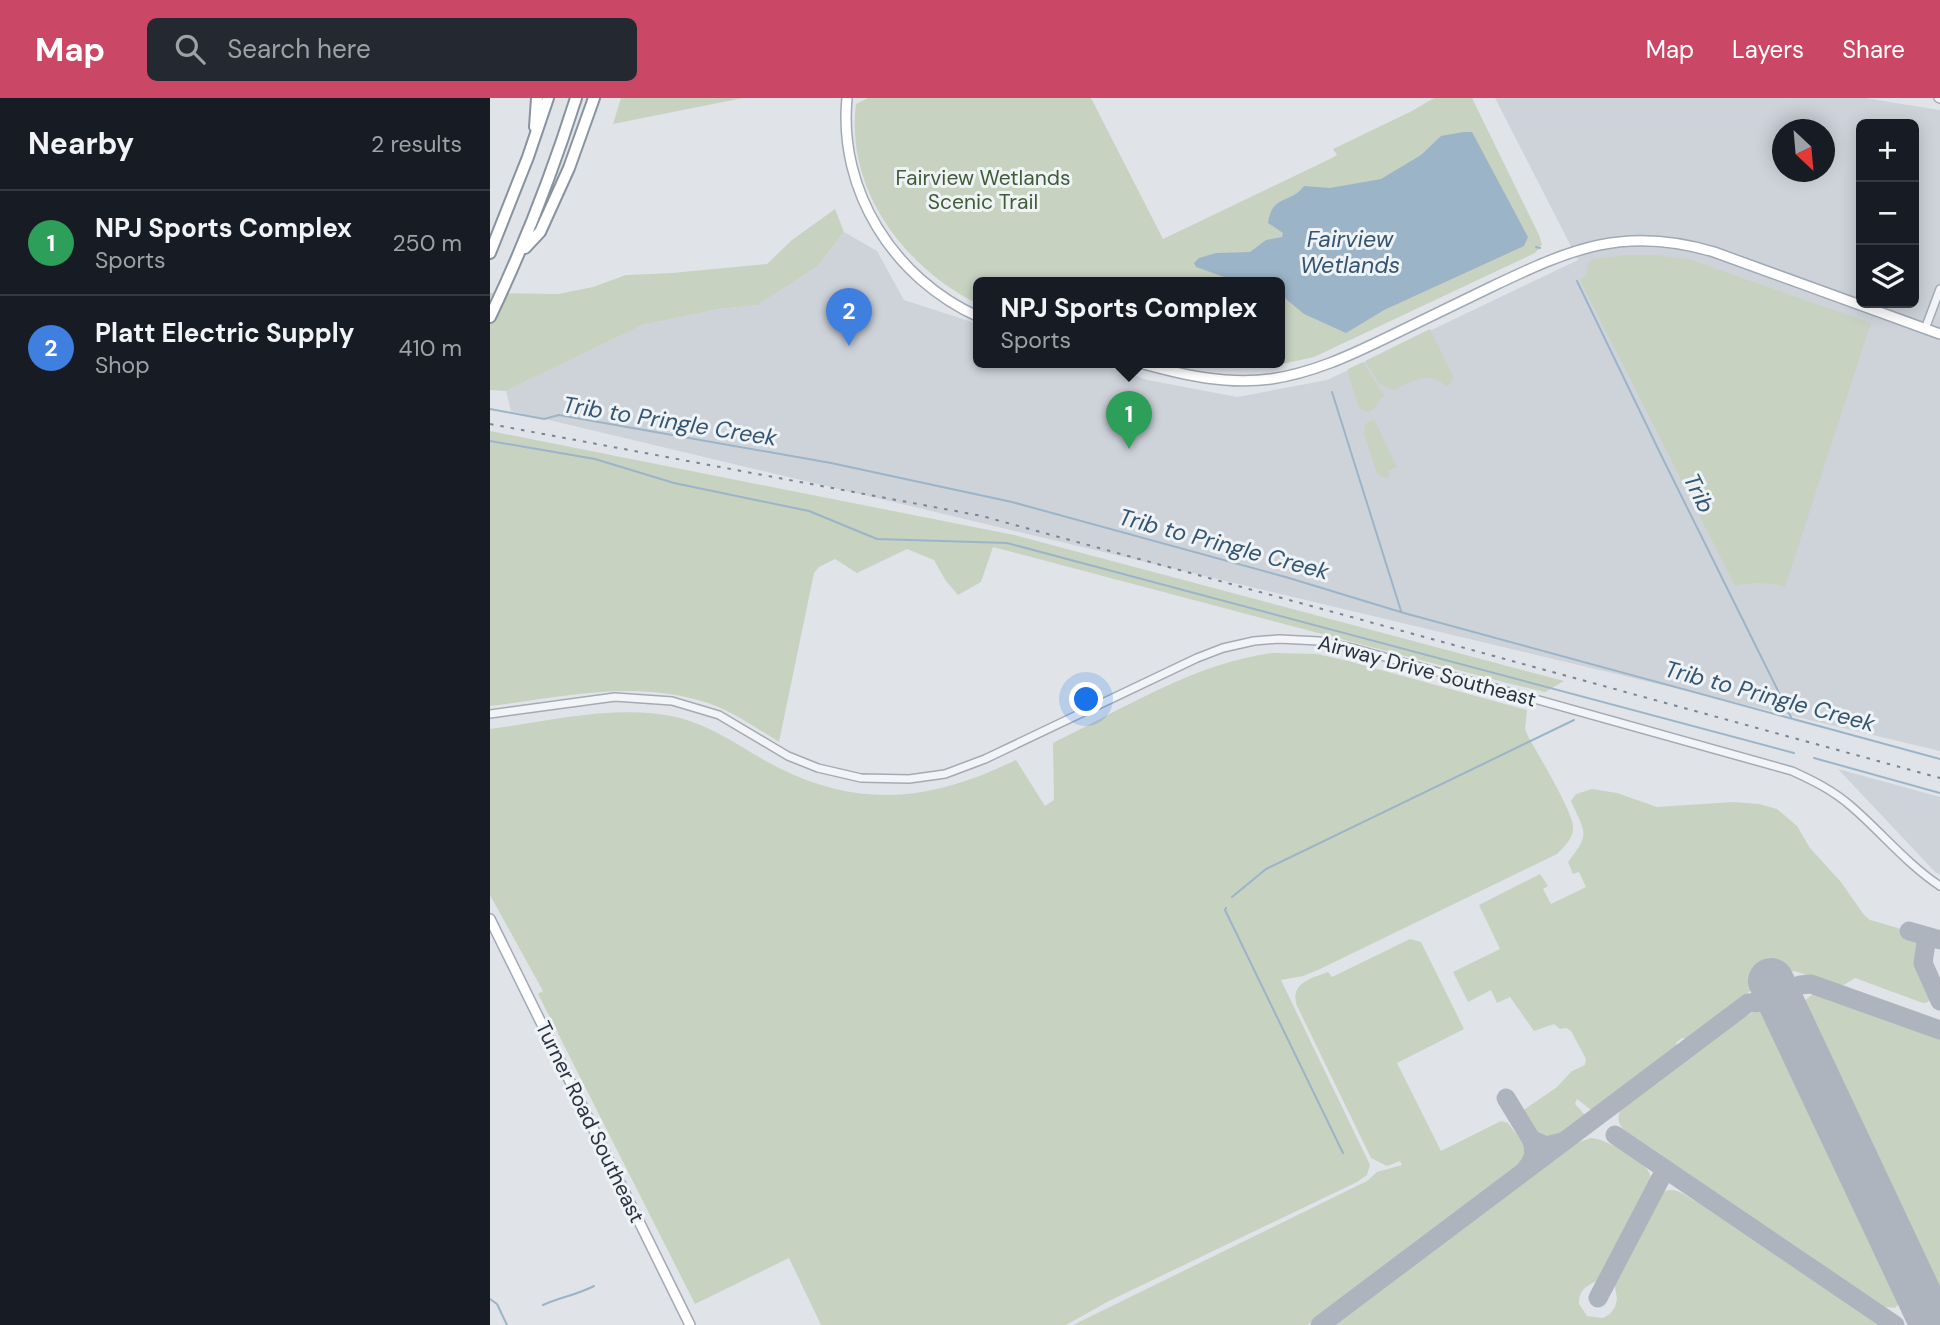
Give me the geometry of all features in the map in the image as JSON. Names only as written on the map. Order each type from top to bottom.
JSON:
[{"type":"highway","points":[[534,137],[537,98]]},
{"type":"highway","points":[[490,253],[548,98]]},
{"type":"highway","points":[[490,317],[521,252],[552,173],[576,98]]},
{"type":"highway","points":[[521,252],[540,232],[569,168],[594,98]]},
{"type":"main road","points":[[847,98],[846,134],[854,174],[867,209],[881,235],[921,280],[950,302],[973,314]]},
{"type":"main road","points":[[1158,368],[1182,375],[1222,380],[1270,379],[1306,372],[1357,352],[1560,255],[1609,242],[1641,240],[1678,243],[1714,252],[1940,334]]},
{"type":"main road","name":"Turner Road Southeast","points":[[490,919],[690,1325]]},
{"type":"street","points":[[1925,329],[1940,289]]},
{"type":"street","name":"Airway Drive Southeast","points":[[490,714],[615,697],[672,701],[719,715],[795,759],[818,768],[861,778],[909,779],[945,774],[985,759],[1210,652],[1254,641],[1307,640],[1356,649],[1792,771],[1841,798],[1909,863],[1940,886]]},
{"type":"shaded area","points":[[1495,98],[1865,98],[1940,110],[1940,751],[511,411],[506,391],[643,325],[719,309],[758,305],[818,266],[844,232],[877,251],[904,300],[973,322],[973,368],[1112,368],[1148,380],[1237,397],[1327,380],[1578,260]]},
{"type":"shaded area","points":[[1838,769],[1940,797],[1940,874],[1936,873]]},
{"type":"green space","points":[[621,98],[743,98],[613,124]]},
{"type":"green space","name":"Fairview Wetlands Scenic Trail","points":[[868,98],[1091,98],[1163,239],[1332,158],[1337,155],[1333,149],[1434,98],[1472,98],[1542,245],[1535,253],[1314,357],[1285,363],[1285,277],[973,277],[973,301],[951,289],[927,270],[904,248],[885,223],[860,166],[855,136],[856,104]]},
{"type":"green space","points":[[835,209],[844,232],[818,266],[758,305],[719,309],[643,325],[506,391],[490,390],[490,293],[558,294],[593,287],[626,275],[767,264],[792,240]]},
{"type":"green space","points":[[1626,255],[1688,259],[1871,323],[1785,587],[1760,583],[1735,586],[1580,280],[1587,273],[1587,264],[1593,259]]},
{"type":"green space","points":[[1430,329],[1454,378],[1447,387],[1428,378],[1394,390],[1379,384],[1365,361]]},
{"type":"green space","points":[[1363,362],[1384,395],[1373,410],[1368,412],[1359,408],[1348,374],[1348,369]]},
{"type":"green space","points":[[1374,419],[1397,467],[1388,471],[1390,476],[1386,478],[1377,474],[1364,433],[1365,424]]},
{"type":"green space","points":[[490,431],[1014,535],[1564,681],[1545,692],[993,547],[981,582],[958,595],[934,560],[907,549],[857,573],[835,559],[819,567],[814,573],[779,742],[708,703],[654,692],[599,692],[490,706]]},
{"type":"green space","points":[[1273,653],[1317,654],[1527,710],[1525,729],[1561,795],[1573,826],[1566,845],[1557,854],[1320,969],[1303,976],[1281,980],[1370,1165],[1367,1175],[1109,1301],[1066,1325],[821,1325],[789,1258],[695,1304],[538,994],[543,991],[490,895],[490,729],[607,713],[653,713],[676,717],[705,727],[781,769],[812,782],[871,794],[928,791],[957,784],[1016,760],[1045,806],[1054,800],[1053,743],[1188,677],[1245,658]]},
{"type":"green space","points":[[1592,789],[1617,793],[1657,807],[1733,802],[1759,804],[1777,809],[1797,826],[1810,848],[1841,882],[1864,915],[1870,920],[1898,928],[1920,941],[1922,945],[1919,964],[1933,994],[1928,1002],[1923,1003],[1855,978],[1842,986],[1790,972],[1750,991],[1687,1039],[1682,1038],[1676,1043],[1677,1047],[1591,1110],[1577,1099],[1575,1104],[1585,1115],[1557,1135],[1544,1137],[1530,1124],[1522,1111],[1557,1087],[1572,1071],[1585,1065],[1586,1059],[1571,1031],[1560,1029],[1554,1024],[1534,1031],[1510,997],[1497,1003],[1491,990],[1468,1002],[1453,972],[1500,949],[1479,905],[1540,874],[1548,886],[1543,889],[1551,904],[1586,887],[1579,872],[1573,874],[1568,862],[1583,838],[1580,820],[1571,801],[1576,794]]},
{"type":"green space","points":[[1410,939],[1421,942],[1464,1029],[1397,1063],[1441,1151],[1501,1121],[1508,1123],[1526,1147],[1524,1161],[1307,1325],[1073,1325],[1367,1181],[1377,1172],[1402,1165],[1400,1161],[1387,1166],[1371,1158],[1295,998],[1299,987],[1309,979],[1328,972],[1332,977]]},
{"type":"green space","points":[[1813,994],[1940,1039],[1940,1303],[1803,1012],[1804,1001]]},
{"type":"green space","points":[[1759,1010],[1771,1019],[1901,1294],[1901,1301],[1895,1308],[1885,1307],[1620,1125],[1622,1107],[1743,1017]]},
{"type":"green space","points":[[1591,1138],[1613,1146],[1639,1162],[1649,1172],[1651,1184],[1604,1276],[1581,1293],[1579,1304],[1587,1316],[1603,1318],[1615,1307],[1617,1299],[1614,1281],[1657,1197],[1667,1190],[1672,1190],[1698,1203],[1879,1325],[1335,1325],[1574,1144]]},
{"type":"water","name":"Fairview Wetlands","points":[[1472,132],[1528,237],[1524,246],[1384,310],[1346,333],[1304,314],[1285,298],[1285,277],[1224,277],[1196,267],[1194,263],[1199,258],[1216,253],[1250,252],[1266,240],[1282,237],[1283,233],[1268,223],[1270,214],[1278,203],[1299,192],[1304,186],[1330,188],[1381,179],[1421,155],[1441,136]]},
{"type":"waterway","name":"Trib","points":[[1536,247],[1540,248]]},
{"type":"waterway","name":"Trib","points":[[1577,281],[1791,717]]},
{"type":"waterway","name":"Trib","points":[[1332,392],[1401,611]]},
{"type":"waterway","name":"Trib to Pringle Creek","points":[[490,409],[544,419],[559,415],[831,463],[1012,502],[1289,578],[1404,613],[1940,759]]},
{"type":"waterway","points":[[490,441],[595,459],[674,483],[809,511],[877,539],[1007,543],[1794,753]]},
{"type":"waterway","points":[[1232,897],[1266,869],[1574,720]]},
{"type":"waterway","name":"Trib to Pringle Creek","points":[[1814,758],[1940,793]]},
{"type":"waterway","points":[[1226,908],[1343,1153]]},
{"type":"waterway","points":[[543,1305],[594,1286]]},
{"type":"waterway","points":[[490,1299],[497,1304],[507,1325]]},
{"type":"taxiway","points":[[1909,931],[1940,940]]},
{"type":"taxiway","points":[[1933,938],[1926,943],[1923,963],[1940,1001]]},
{"type":"taxiway","points":[[1320,1325],[1748,1003],[1765,1002],[1785,1011],[1792,990],[1800,985],[1811,984],[1940,1030]]},
{"type":"taxiway","points":[[1506,1098],[1531,1139]]},
{"type":"taxiway","points":[[1615,1135],[1895,1325]]},
{"type":"taxiway","points":[[1525,1170],[1533,1155],[1531,1139],[1546,1146],[1562,1142]]},
{"type":"taxiway","points":[[1598,1298],[1665,1170]]},
{"type":"runway","points":[[1771,981],[1933,1325]]},
{"type":"railway","points":[[490,424],[982,516],[1940,778]]},
{"type":"place","name":"Platt Electric Supply","points":[[849,346]]},
{"type":"place","name":"NPJ Sports Complex","points":[[1129,449]]}]
